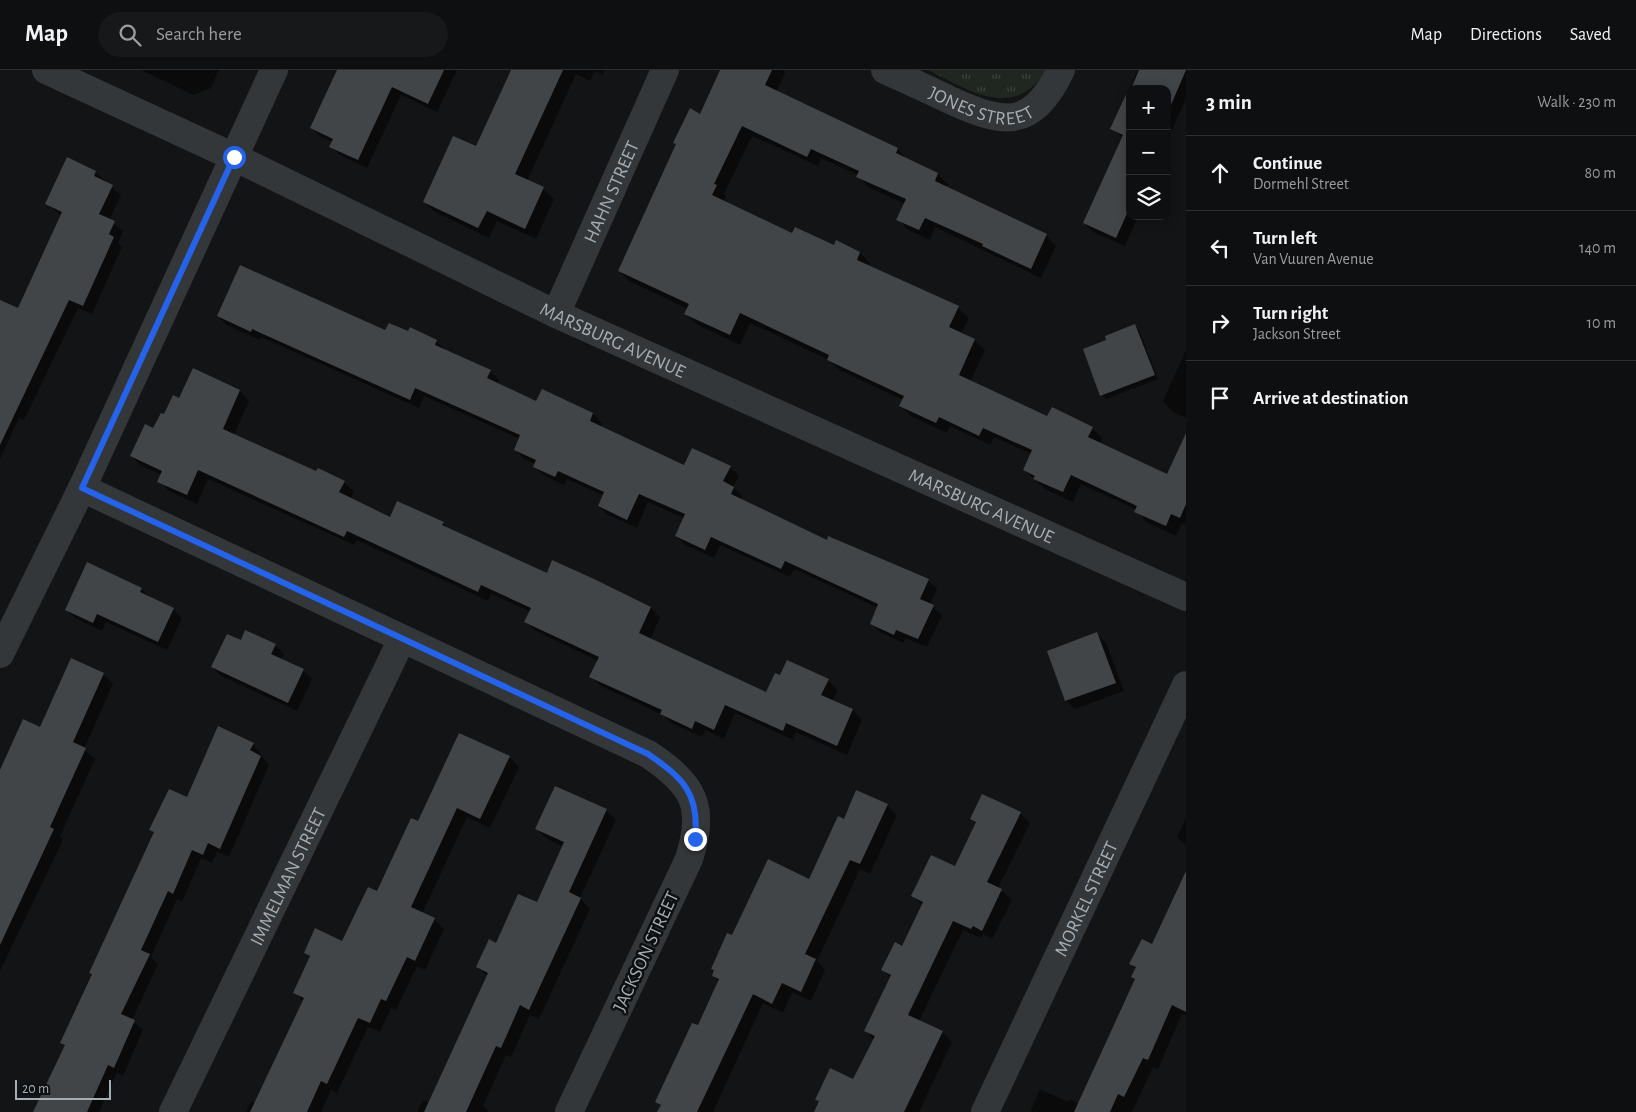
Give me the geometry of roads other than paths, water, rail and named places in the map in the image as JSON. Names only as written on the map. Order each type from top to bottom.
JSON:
[{"type":"street","name":"MARSBURG AVENUE","points":[[46,70],[234,157],[556,314],[1186,597]]},
{"type":"street","points":[[0,654],[82,488],[274,70]]},
{"type":"street","name":"HAHN STREET","points":[[556,314],[665,70]]},
{"type":"street","name":"JONES STREET","points":[[885,70],[983,115],[1001,118],[1021,115],[1039,104],[1061,70]]},
{"type":"street","points":[[82,488],[402,639]]},
{"type":"street","name":"JACKSON STREET","points":[[402,639],[648,754],[671,769],[686,785],[693,802],[697,820],[695,839],[689,859],[570,1112]]},
{"type":"street","name":"IMMELMAN STREET","points":[[173,1112],[402,639]]},
{"type":"street","name":"MORKEL STREET","points":[[985,1112],[1186,684]]}]
